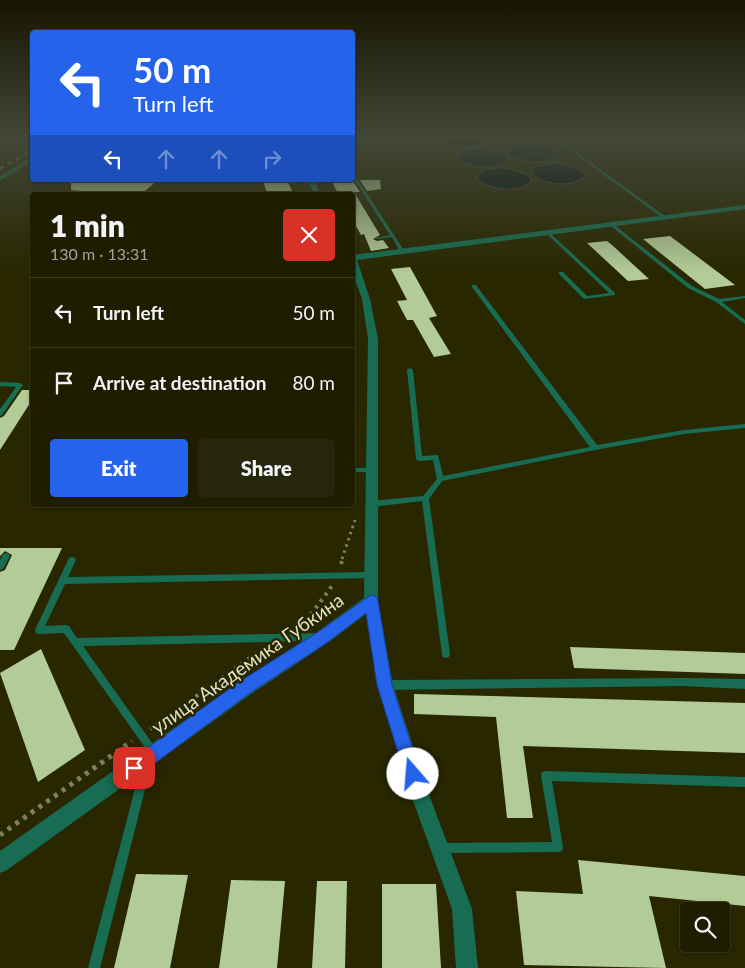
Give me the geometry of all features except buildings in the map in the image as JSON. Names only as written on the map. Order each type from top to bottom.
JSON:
[{"type":"street","points":[[355,257],[745,207]]},
{"type":"street","points":[[355,263],[366,299],[373,339],[371,601],[385,685],[419,792],[462,910],[467,968]]},
{"type":"street","name":"улица Академика Губкина","points":[[0,864],[245,688],[323,637],[371,601]]},
{"type":"lane","points":[[359,182],[403,252]]},
{"type":"lane","points":[[615,182],[665,218]]},
{"type":"lane","points":[[612,225],[690,287],[718,301],[745,322]]},
{"type":"lane","points":[[548,233],[613,294],[586,298],[561,273]]},
{"type":"lane","points":[[377,238],[393,236]]},
{"type":"lane","points":[[474,286],[595,448]]},
{"type":"lane","points":[[718,301],[745,297]]},
{"type":"lane","points":[[410,370],[419,459],[436,457],[440,479]]},
{"type":"lane","points":[[0,384],[20,385],[0,414]]},
{"type":"lane","points":[[372,504],[425,498],[440,479],[684,432],[745,426]]},
{"type":"lane","points":[[355,470],[372,470]]},
{"type":"lane","points":[[425,498],[446,654]]},
{"type":"lane","points":[[0,566],[6,556]]},
{"type":"lane","points":[[72,560],[39,630],[66,629],[142,735],[152,755],[94,968]]},
{"type":"lane","points":[[62,582],[371,575]]},
{"type":"lane","points":[[75,642],[323,637]]},
{"type":"lane","points":[[385,685],[683,682],[745,684]]},
{"type":"lane","points":[[439,848],[558,847],[546,776],[745,782]]},
{"type":"path","points":[[0,835],[278,638],[307,620],[337,576],[355,525],[356,516]]},
{"type":"shaded area","points":[[482,182],[531,182],[520,188],[513,189],[498,188]]},
{"type":"shaded area","points":[[550,182],[575,182],[565,184]]},
{"type":"route","points":[[134,768],[245,688],[323,637],[371,601],[385,685],[413,774]]}]
